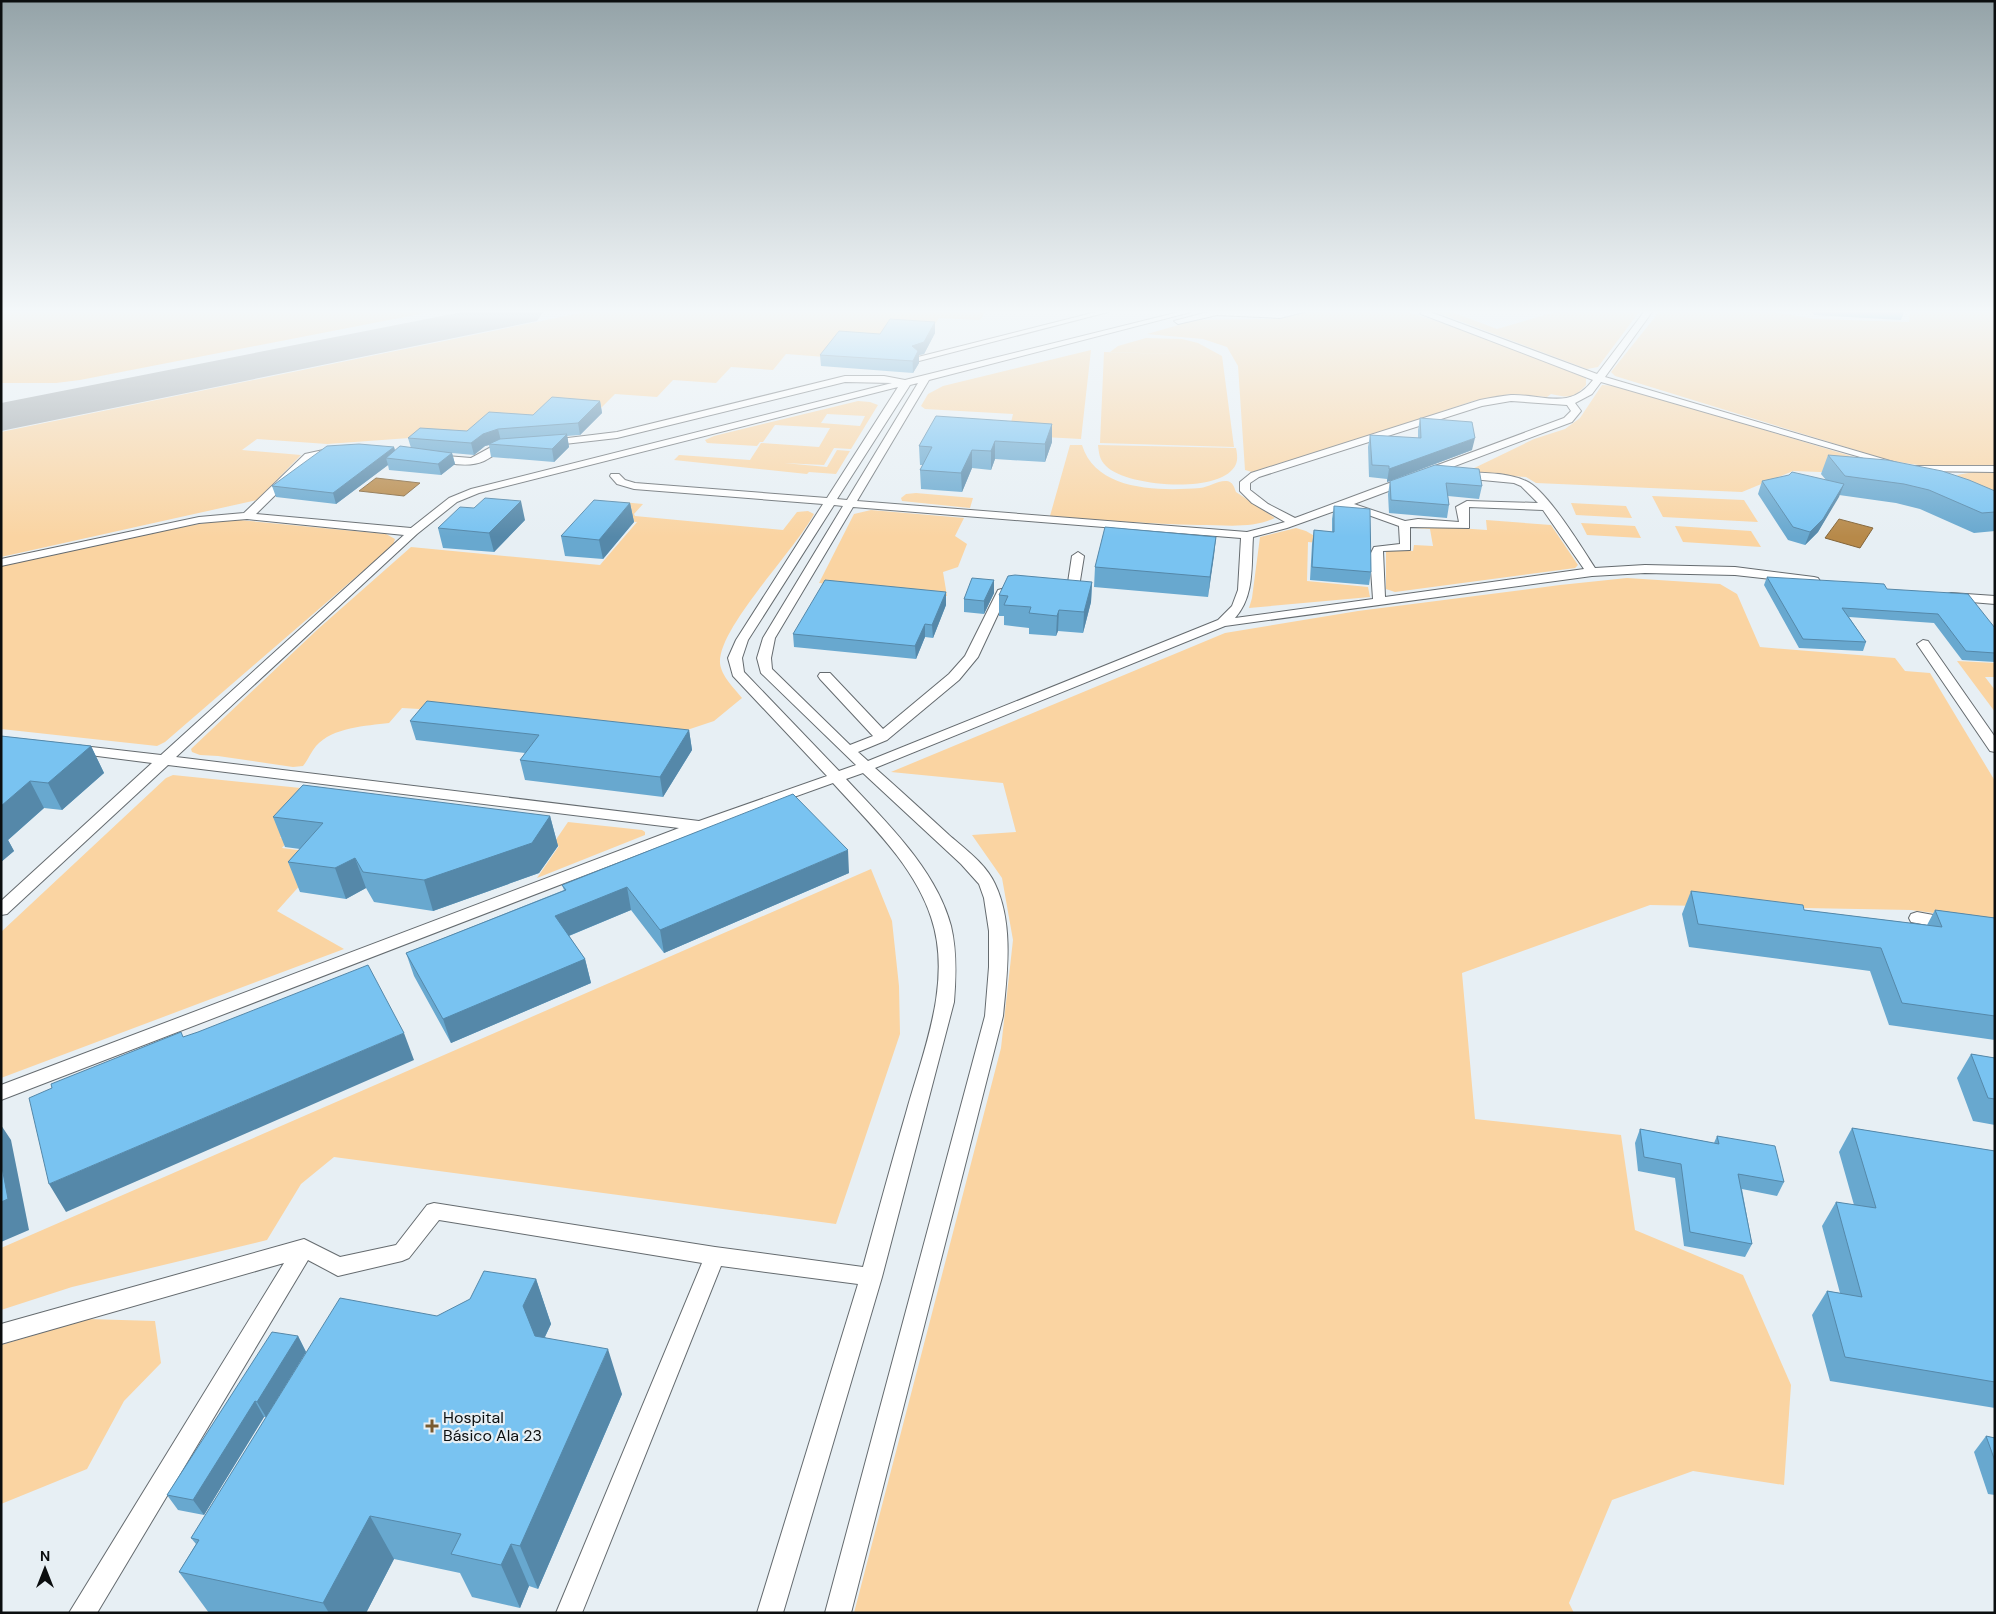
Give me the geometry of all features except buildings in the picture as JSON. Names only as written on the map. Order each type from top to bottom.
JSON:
[{"type":"lane","points":[[540,444],[617,435],[811,387]]},
{"type":"lane","points":[[902,387],[912,392]]},
{"type":"lane","points":[[838,1613],[994,1016],[999,971],[994,909],[986,883],[968,860],[848,751],[766,670],[764,658],[769,638],[851,504],[912,392],[916,387]]},
{"type":"lane","points":[[770,1613],[871,1277],[945,1002],[947,981],[946,954],[940,916],[925,886],[903,852],[836,776],[738,673],[735,658],[742,640],[895,399],[926,387]]},
{"type":"lane","points":[[1292,521],[1263,506],[1245,492],[1246,480],[1255,475],[1480,403],[1511,398],[1570,402],[1589,392],[1592,387]]},
{"type":"lane","points":[[1630,387],[1902,466],[1923,470],[1948,480]]},
{"type":"lane","points":[[1,910],[413,532],[453,500],[475,491],[912,392]]},
{"type":"lane","points":[[616,476],[621,482],[634,486],[1247,535],[1430,473],[1568,420],[1576,411],[1570,402]]},
{"type":"lane","points":[[420,456],[470,461],[481,459],[490,450],[501,446],[520,445]]},
{"type":"lane","points":[[247,516],[309,456],[320,452],[343,449]]},
{"type":"lane","points":[[1923,470],[1995,469]]},
{"type":"lane","points":[[1430,473],[1516,480],[1527,485],[1592,572]]},
{"type":"lane","points":[[1342,504],[1404,524],[1418,522],[1465,526],[1462,508],[1467,504],[1545,507]]},
{"type":"lane","points":[[1,562],[199,520],[247,516],[413,532]]},
{"type":"lane","points":[[1379,600],[1376,555],[1378,549],[1388,546],[1406,548],[1404,524]]},
{"type":"lane","points":[[1222,622],[1238,607],[1244,590],[1247,535]]},
{"type":"lane","points":[[1052,591],[1072,593],[1078,556]]},
{"type":"lane","points":[[1,1092],[700,826],[836,776],[866,767],[1222,622],[1592,572],[1645,569],[1735,571],[1831,582]]},
{"type":"lane","points":[[848,751],[882,737],[954,677],[971,657],[988,626],[1002,593],[1011,589],[1033,589]]},
{"type":"lane","points":[[1936,595],[1995,600]]},
{"type":"lane","points":[[1923,644],[1995,748]]},
{"type":"lane","points":[[825,676],[882,737]]},
{"type":"lane","points":[[59,747],[700,826]]},
{"type":"lane","points":[[1917,918],[1966,925]]},
{"type":"lane","points":[[1,1334],[304,1248],[338,1267],[402,1252],[434,1212],[715,1256],[871,1277]]},
{"type":"lane","points":[[82,1613],[304,1248]]},
{"type":"lane","points":[[570,1613],[715,1256]]},
{"type":"shaded area","points":[[218,387],[666,387],[657,397],[615,394],[598,411],[470,439],[423,437],[327,444],[257,439],[242,450],[301,455],[257,500],[1,557],[1,432]]},
{"type":"shaded area","points":[[941,387],[1087,387],[1081,439],[1008,435],[1013,414],[925,409],[921,406],[928,394]]},
{"type":"shaded area","points":[[1102,387],[1226,387],[1234,447],[1100,443]]},
{"type":"shaded area","points":[[1239,387],[1584,387],[1578,393],[1570,396],[1551,394],[1547,397],[1511,394],[1473,401],[1252,472],[1245,470]]},
{"type":"shaded area","points":[[1600,387],[1624,387],[1649,393],[1783,436],[1950,485],[1848,473],[1793,471],[1742,492],[1536,483],[1526,477],[1464,473],[1534,439],[1565,429],[1580,418]]},
{"type":"shaded area","points":[[1652,387],[1995,387],[1995,468],[1932,467],[1891,461]]},
{"type":"shaded area","points":[[858,401],[878,405],[851,449],[834,448],[824,465],[784,463],[827,467],[837,450],[850,451],[836,474],[809,472],[807,474],[674,460],[679,455],[750,460],[761,443],[819,447],[830,428],[775,425],[763,442],[760,442],[757,446],[707,443],[705,440],[714,436]],"holes":[[[827,414],[865,416],[860,426],[821,423]]]},
{"type":"shaded area","points":[[1070,445],[1082,445],[1090,460],[1101,472],[1115,480],[1132,485],[1150,488],[1185,489],[1200,488],[1224,481],[1231,482],[1236,492],[1275,518],[1257,524],[1228,526],[1143,523],[1050,516]]},
{"type":"shaded area","points":[[1098,445],[1236,448],[1237,460],[1228,474],[1213,480],[1194,484],[1152,483],[1133,479],[1117,473],[1106,466],[1099,453]]},
{"type":"shaded area","points":[[1974,472],[1995,472],[1995,498],[1964,483],[1957,475]]},
{"type":"shaded area","points":[[376,478],[420,483],[404,496],[359,491]]},
{"type":"shaded area","points":[[916,493],[973,498],[970,508],[902,501],[901,498],[906,494]]},
{"type":"shaded area","points":[[1652,496],[1744,500],[1758,522],[1663,517]]},
{"type":"shaded area","points":[[622,502],[643,504],[634,514],[635,516],[783,530],[797,512],[808,511],[814,514],[805,529],[759,588],[731,630],[723,648],[720,663],[726,677],[742,698],[714,721],[687,730],[472,713],[460,705],[437,710],[402,708],[389,723],[350,728],[331,735],[316,746],[303,766],[293,767],[200,755],[192,752],[191,749],[318,629],[411,547],[600,565],[637,522],[592,518]]},
{"type":"shaded area","points":[[1571,503],[1626,506],[1632,518],[1576,515]]},
{"type":"shaded area","points":[[871,510],[964,518],[955,536],[967,544],[958,567],[943,572],[947,596],[819,583],[854,514]]},
{"type":"shaded area","points":[[229,519],[386,534],[395,539],[393,545],[165,742],[157,746],[1,729],[1,566],[180,527]]},
{"type":"shaded area","points":[[1839,519],[1873,528],[1860,548],[1825,538]]},
{"type":"shaded area","points":[[1486,520],[1551,525],[1578,565],[1575,568],[1395,592],[1386,589],[1386,552],[1390,549],[1413,551],[1414,545],[1433,546],[1430,529],[1413,528],[1414,525],[1487,530]]},
{"type":"shaded area","points":[[1581,523],[1635,526],[1641,538],[1587,535]]},
{"type":"shaded area","points":[[1675,526],[1751,531],[1761,547],[1683,542]]},
{"type":"shaded area","points":[[1296,528],[1318,538],[1319,543],[1308,542],[1307,581],[1368,587],[1370,597],[1249,608],[1260,537]]},
{"type":"shaded area","points":[[1627,578],[1720,584],[1737,594],[1760,647],[1895,658],[1905,671],[1930,673],[1995,781],[1995,921],[1911,910],[1650,905],[1462,973],[1475,1119],[1621,1135],[1635,1230],[1743,1275],[1791,1385],[1784,1485],[1693,1471],[1612,1500],[1569,1603],[1574,1613],[854,1613],[1001,1048],[1013,940],[1002,878],[972,835],[1016,832],[1003,783],[891,772],[1225,633],[1358,611]]},
{"type":"shaded area","points":[[1957,661],[1995,663],[1995,677],[1985,677],[1995,690],[1995,712]]},
{"type":"shaded area","points":[[173,775],[330,791],[294,822],[280,838],[289,839],[282,848],[328,854],[277,911],[344,949],[1,1078],[1,932],[166,778]]},
{"type":"shaded area","points":[[568,822],[642,830],[645,832],[645,835],[537,878],[559,846],[553,844]]},
{"type":"shaded area","points":[[871,869],[892,921],[899,986],[900,1034],[836,1224],[334,1157],[301,1184],[267,1240],[72,1287],[1,1310],[1,1248]]},
{"type":"shaded area","points":[[88,1319],[155,1321],[161,1363],[124,1401],[87,1469],[1,1504],[1,1345]]},
{"type":"taxiway","points":[[1,417],[148,387]]},
{"type":"place","name":"Hospital Básico Ala 23","points":[[432,1426]]}]
